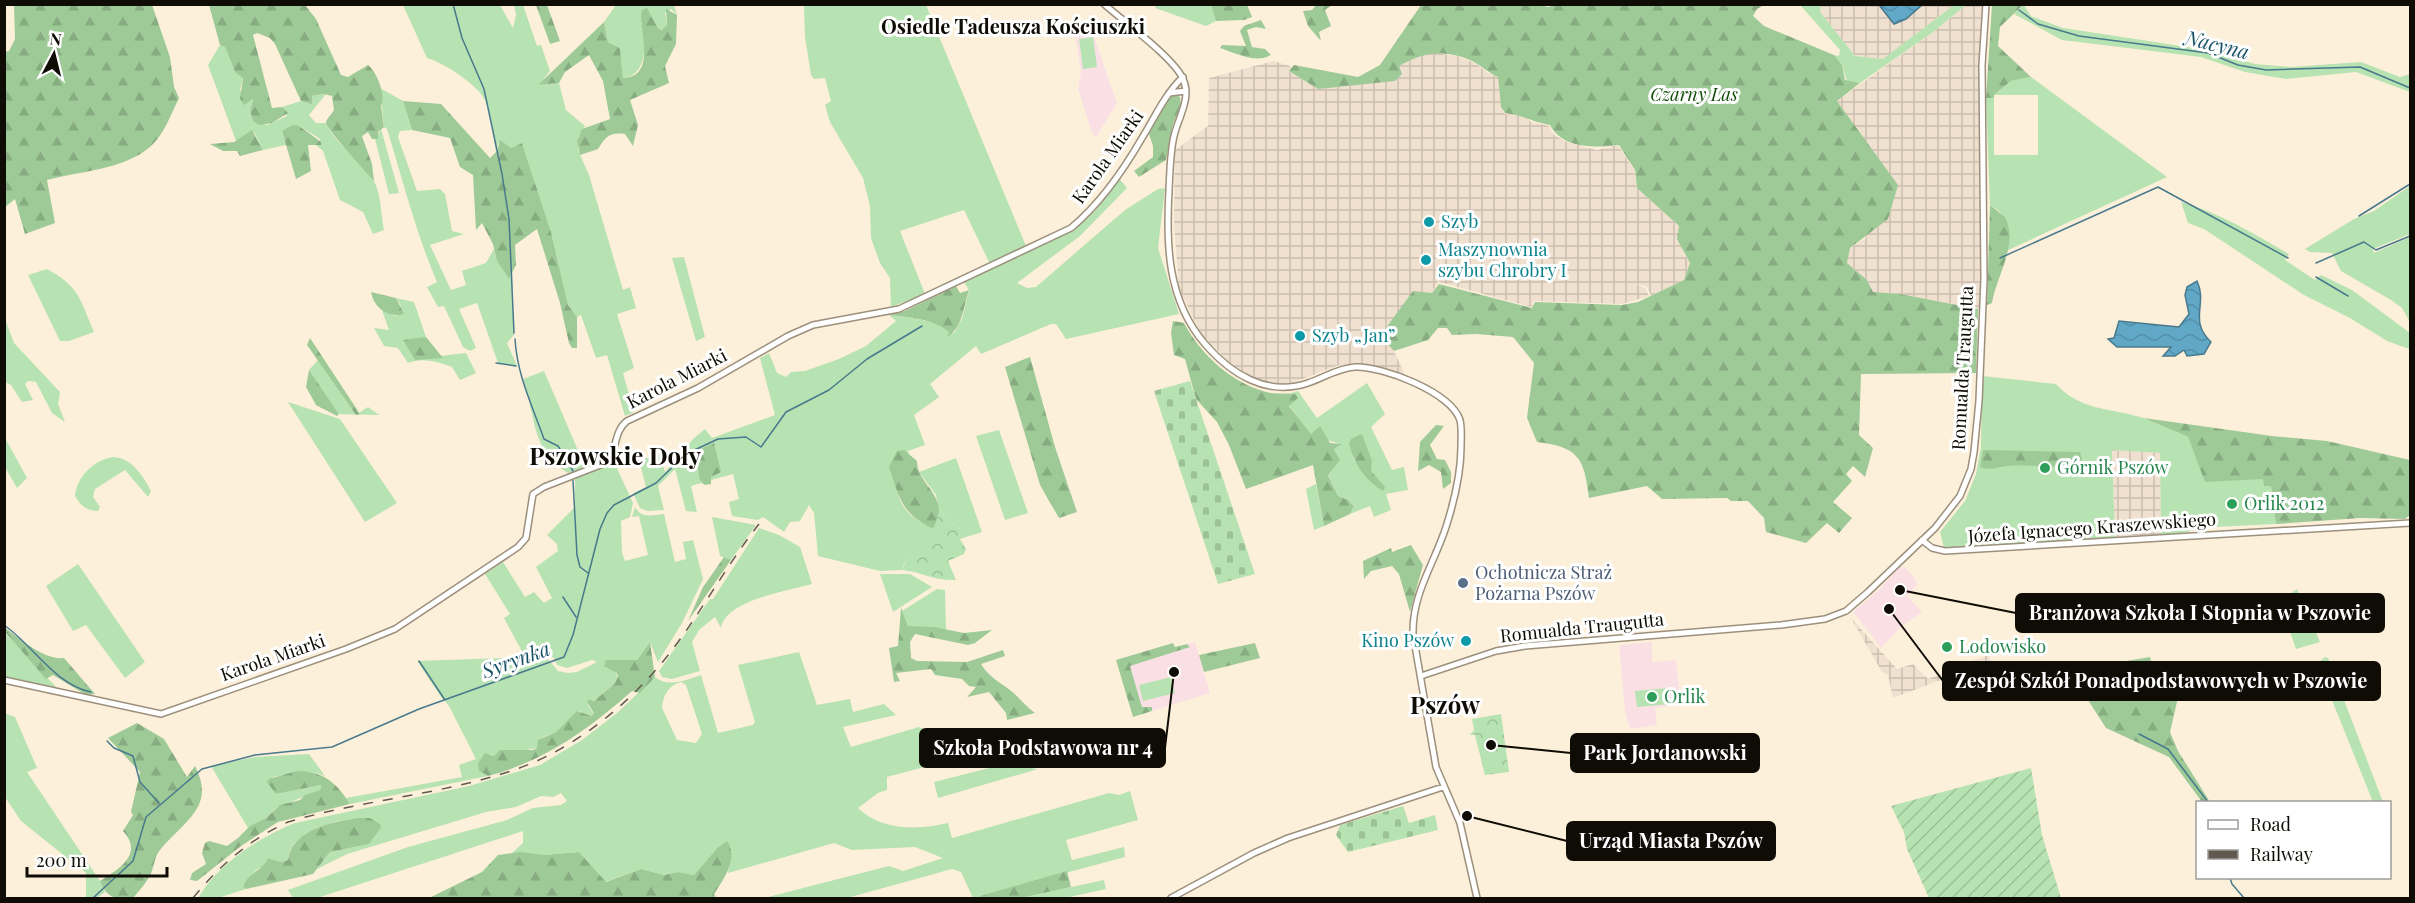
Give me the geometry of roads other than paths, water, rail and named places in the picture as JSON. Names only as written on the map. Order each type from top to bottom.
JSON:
[{"type":"street","points":[[1104,4],[1183,77],[1186,91],[1171,150],[1168,251],[1176,292],[1185,315],[1198,336],[1227,365],[1257,384],[1276,388],[1297,387],[1348,368],[1367,369],[1432,391],[1448,402],[1459,419],[1461,457],[1458,480],[1446,528],[1421,585],[1414,614],[1413,634],[1432,749],[1443,787],[1460,823],[1477,898]]},
{"type":"street","name":"Romualda Traugutta","points":[[1421,676],[1496,651],[1526,646],[1817,621],[1846,611],[1922,540],[1960,496],[1974,452],[1984,279],[1982,65],[1986,4]]},
{"type":"street","name":"Karola Miarki","points":[[4,680],[161,714],[346,649],[395,628],[518,548],[526,538],[529,504],[533,494],[539,489],[608,462],[619,429],[627,421],[698,388],[788,336],[813,325],[899,309],[1071,228],[1102,198],[1168,94],[1183,77]]},
{"type":"street","points":[[1168,94],[1186,91]]},
{"type":"street","name":"Józefa Ignacego Kraszewskiego","points":[[1922,540],[1938,550],[1975,550],[2410,523]]},
{"type":"street","points":[[1172,898],[1237,862],[1288,838],[1443,787]]},
{"type":"water","points":[[1879,5],[1922,5],[1906,19],[1894,24]]},
{"type":"water","points":[[2197,281],[2201,297],[2199,319],[2204,334],[2211,342],[2204,354],[2187,356],[2184,350],[2175,356],[2163,356],[2171,347],[2117,347],[2108,339],[2114,338],[2119,321],[2179,327],[2189,314],[2185,295],[2187,287]]},
{"type":"waterway","points":[[453,4],[462,38],[484,89],[502,174],[509,219],[514,333]]},
{"type":"waterway","name":"Nacyna","points":[[2019,10],[2038,24],[2079,36],[2208,53],[2238,65],[2266,70],[2360,67],[2410,88]]},
{"type":"waterway","points":[[2359,216],[2410,184]]},
{"type":"waterway","points":[[2000,258],[2158,187],[2288,258]]},
{"type":"waterway","points":[[2316,263],[2364,242],[2376,250],[2410,236]]},
{"type":"waterway","points":[[2316,277],[2348,296]]},
{"type":"waterway","name":"Syrynka","points":[[93,898],[133,861],[146,817],[202,769],[255,755],[332,747],[419,709],[564,657],[573,635],[600,529],[607,513],[614,505],[656,483],[686,454],[718,439],[746,437],[761,447],[786,412],[829,390],[867,359],[922,326]]},
{"type":"waterway","points":[[515,339],[522,377],[544,439],[558,446],[573,471]]},
{"type":"waterway","points":[[496,363],[516,366]]},
{"type":"waterway","points":[[573,480],[577,555],[580,567],[588,573]]},
{"type":"waterway","points":[[563,597],[576,617]]},
{"type":"waterway","points":[[4,625],[55,673],[78,688],[91,692]]},
{"type":"waterway","points":[[419,661],[445,700]]},
{"type":"waterway","points":[[2139,734],[2168,749],[2207,801]]},
{"type":"waterway","points":[[107,741],[114,748],[133,756],[140,782],[159,803]]},
{"type":"waterway","points":[[2230,879],[2244,898]]},
{"type":"railway","points":[[193,898],[236,854],[260,837],[288,822],[316,814],[486,779],[534,762],[572,742],[607,717],[640,688],[654,672],[682,637],[759,524]]},
{"type":"place","name":"Szyb","points":[[1429,222]]},
{"type":"place","name":"Maszynownia szybu Chrobry I","points":[[1426,260]]},
{"type":"place","name":"Szyb „Jan”","points":[[1300,336]]},
{"type":"place","name":"Górnik Pszów","points":[[2045,468]]},
{"type":"place","name":"Orlik 2012","points":[[2232,504]]},
{"type":"place","name":"Ochotnicza Straż Pożarna Pszów","points":[[1463,583]]},
{"type":"place","name":"Branżowa Szkoła I Stopnia w Pszowie","points":[[1900,590]]},
{"type":"place","name":"Zespół Szkół Ponadpodstawowych w Pszowie","points":[[1889,609]]},
{"type":"place","name":"Kino Pszów","points":[[1466,641]]},
{"type":"place","name":"Lodowisko","points":[[1947,647]]},
{"type":"place","name":"Szkoła Podstawowa nr 4","points":[[1174,672]]},
{"type":"place","name":"Orlik","points":[[1652,697]]},
{"type":"place","name":"Park Jordanowski","points":[[1491,745]]},
{"type":"place","name":"Urząd Miasta Pszów","points":[[1467,816]]},
{"type":"district","name":"Osiedle Tadeusza Kościuszki","points":[[1013,27]]},
{"type":"district","name":"Pszowskie Doły","points":[[615,457]]},
{"type":"district","name":"Pszów","points":[[1445,706]]},
{"type":"park label","name":"Czarny Las","points":[[1694,95]]}]
